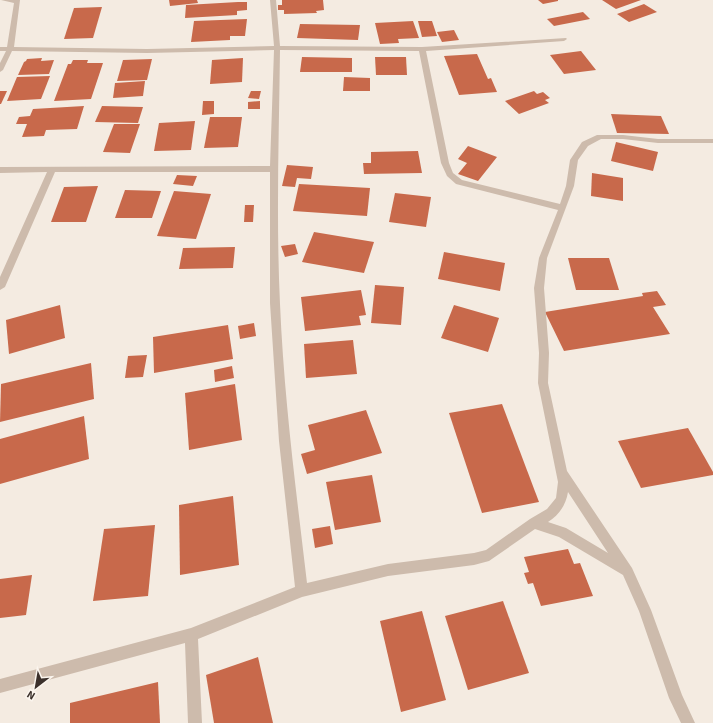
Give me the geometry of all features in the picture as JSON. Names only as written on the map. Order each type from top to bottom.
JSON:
[{"type":"street","points":[[0,70],[10,49],[17,0],[4,0]]},
{"type":"street","points":[[273,0],[277,48],[274,169],[276,318],[284,441],[302,591]]},
{"type":"street","points":[[0,49],[147,51],[277,48],[422,49],[564,39]]},
{"type":"street","points":[[422,49],[444,163],[450,174],[459,182],[563,208]]},
{"type":"street","points":[[0,686],[191,635],[302,591],[388,570],[474,559],[489,555],[534,523],[551,513],[561,500],[564,482],[543,383],[544,354],[539,288],[543,258],[570,186],[574,160],[586,144],[600,137],[623,137],[658,141],[713,141]]},
{"type":"street","points":[[0,170],[274,169]]},
{"type":"street","points":[[0,287],[52,171]]},
{"type":"street","points":[[561,473],[628,572],[645,610],[676,698],[688,723]]},
{"type":"street","points":[[534,523],[562,532],[628,572]]},
{"type":"street","points":[[191,635],[195,723]]},
{"type":"building","points":[[169,0],[197,0],[198,3],[170,6]]},
{"type":"building","points":[[282,0],[323,0],[324,10],[316,11],[317,13],[284,14],[284,10],[278,10],[278,5],[282,5]]},
{"type":"building","points":[[538,0],[558,0],[558,1],[543,4]]},
{"type":"building","points":[[602,0],[641,0],[616,9]]},
{"type":"building","points":[[247,2],[247,10],[237,11],[237,15],[185,18],[186,5]]},
{"type":"building","points":[[644,4],[657,12],[629,22],[617,14]]},
{"type":"building","points":[[102,7],[93,38],[64,39],[74,8]]},
{"type":"building","points":[[583,12],[590,19],[554,26],[547,19]]},
{"type":"building","points":[[247,19],[245,36],[230,36],[230,40],[191,42],[194,21]]},
{"type":"building","points":[[413,21],[419,38],[398,39],[399,43],[380,44],[375,23]]},
{"type":"building","points":[[418,21],[432,21],[437,36],[422,37]]},
{"type":"building","points":[[300,24],[360,25],[358,40],[297,38]]},
{"type":"building","points":[[454,30],[459,40],[442,42],[437,32]]},
{"type":"building","points":[[581,51],[596,70],[564,74],[550,55]]},
{"type":"building","points":[[477,54],[488,79],[491,78],[497,92],[459,95],[444,56]]},
{"type":"building","points":[[302,57],[352,58],[352,72],[300,72]]},
{"type":"building","points":[[375,57],[406,57],[407,75],[376,75]]},
{"type":"building","points":[[42,58],[41,61],[54,60],[49,74],[18,75],[27,59]]},
{"type":"building","points":[[243,58],[242,82],[210,84],[212,60]]},
{"type":"building","points":[[152,59],[147,80],[117,81],[123,60]]},
{"type":"building","points":[[73,60],[88,60],[87,63],[103,63],[91,99],[54,101],[68,64],[71,64]]},
{"type":"building","points":[[50,76],[41,99],[7,101],[17,77]]},
{"type":"building","points":[[344,77],[370,78],[370,91],[343,91]]},
{"type":"building","points":[[145,81],[143,96],[113,98],[115,83]]},
{"type":"building","points":[[0,91],[7,91],[1,104],[0,104]]},
{"type":"building","points":[[251,91],[261,91],[259,99],[248,98]]},
{"type":"building","points":[[534,91],[537,94],[543,92],[550,98],[545,100],[549,103],[519,114],[505,101]]},
{"type":"building","points":[[203,101],[214,101],[214,114],[202,115]]},
{"type":"building","points":[[260,101],[260,109],[248,109],[248,102]]},
{"type":"building","points":[[84,106],[77,129],[46,130],[44,136],[22,137],[27,124],[16,124],[19,117],[30,116],[33,109]]},
{"type":"building","points":[[102,106],[143,107],[138,123],[95,122]]},
{"type":"building","points":[[611,114],[661,116],[669,134],[617,133]]},
{"type":"building","points":[[210,117],[242,117],[238,147],[204,148]]},
{"type":"building","points":[[195,121],[191,150],[154,151],[159,123]]},
{"type":"building","points":[[114,124],[140,124],[130,153],[103,152]]},
{"type":"building","points":[[616,142],[658,152],[653,171],[611,161]]},
{"type":"building","points":[[468,146],[497,157],[478,181],[458,174],[467,163],[458,159]]},
{"type":"building","points":[[418,151],[422,173],[364,174],[363,163],[371,163],[371,152]]},
{"type":"building","points":[[287,165],[313,167],[311,179],[297,178],[295,187],[282,186]]},
{"type":"building","points":[[592,173],[623,178],[623,201],[591,196]]},
{"type":"building","points":[[177,175],[197,176],[193,186],[173,184]]},
{"type":"building","points":[[299,184],[370,188],[367,216],[293,211]]},
{"type":"building","points":[[98,186],[86,222],[51,222],[64,187]]},
{"type":"building","points":[[125,190],[161,191],[152,218],[115,218]]},
{"type":"building","points":[[174,191],[211,194],[196,239],[157,236]]},
{"type":"building","points":[[395,193],[431,197],[426,227],[389,222]]},
{"type":"building","points":[[245,205],[254,205],[253,222],[244,222]]},
{"type":"building","points":[[314,232],[374,242],[364,273],[302,262]]},
{"type":"building","points":[[295,244],[298,254],[285,257],[281,246]]},
{"type":"building","points":[[235,247],[233,268],[179,269],[183,248]]},
{"type":"building","points":[[444,252],[505,263],[500,291],[438,279]]},
{"type":"building","points":[[568,258],[609,258],[619,290],[576,290]]},
{"type":"building","points":[[375,285],[404,287],[401,325],[371,323]]},
{"type":"building","points":[[361,290],[366,315],[359,316],[361,325],[305,331],[301,297]]},
{"type":"building","points":[[657,291],[666,305],[653,307],[670,334],[564,351],[545,312],[643,296],[642,293]]},
{"type":"building","points":[[60,305],[65,338],[9,354],[6,320]]},
{"type":"building","points":[[454,305],[499,318],[488,352],[441,338]]},
{"type":"building","points":[[254,323],[256,336],[240,339],[238,326]]},
{"type":"building","points":[[228,325],[233,359],[154,373],[153,337]]},
{"type":"building","points":[[353,340],[357,374],[306,378],[304,344]]},
{"type":"building","points":[[147,355],[143,377],[125,378],[128,356]]},
{"type":"building","points":[[91,363],[94,399],[0,422],[1,384]]},
{"type":"building","points":[[232,366],[234,378],[215,382],[214,370]]},
{"type":"building","points":[[235,384],[242,440],[189,450],[185,393]]},
{"type":"building","points":[[502,404],[539,502],[482,513],[449,413]]},
{"type":"building","points":[[366,410],[382,453],[307,474],[301,454],[315,450],[308,425]]},
{"type":"building","points":[[84,416],[89,459],[0,484],[0,439]]},
{"type":"building","points":[[688,428],[713,472],[713,475],[641,488],[618,441]]},
{"type":"building","points":[[372,475],[381,522],[335,530],[326,482]]},
{"type":"building","points":[[233,496],[239,565],[180,575],[179,505]]},
{"type":"building","points":[[155,525],[148,596],[93,601],[104,529]]},
{"type":"building","points":[[330,526],[333,544],[315,548],[312,529]]},
{"type":"building","points":[[568,549],[574,564],[580,563],[593,596],[541,606],[533,583],[528,584],[524,573],[529,572],[524,557]]},
{"type":"building","points":[[32,575],[26,615],[0,618],[0,579]]},
{"type":"building","points":[[503,601],[529,673],[468,690],[445,616]]},
{"type":"building","points":[[422,611],[446,700],[401,712],[380,621]]},
{"type":"building","points":[[258,657],[273,723],[214,723],[206,675]]},
{"type":"building","points":[[158,682],[160,723],[70,723],[70,703]]}]
